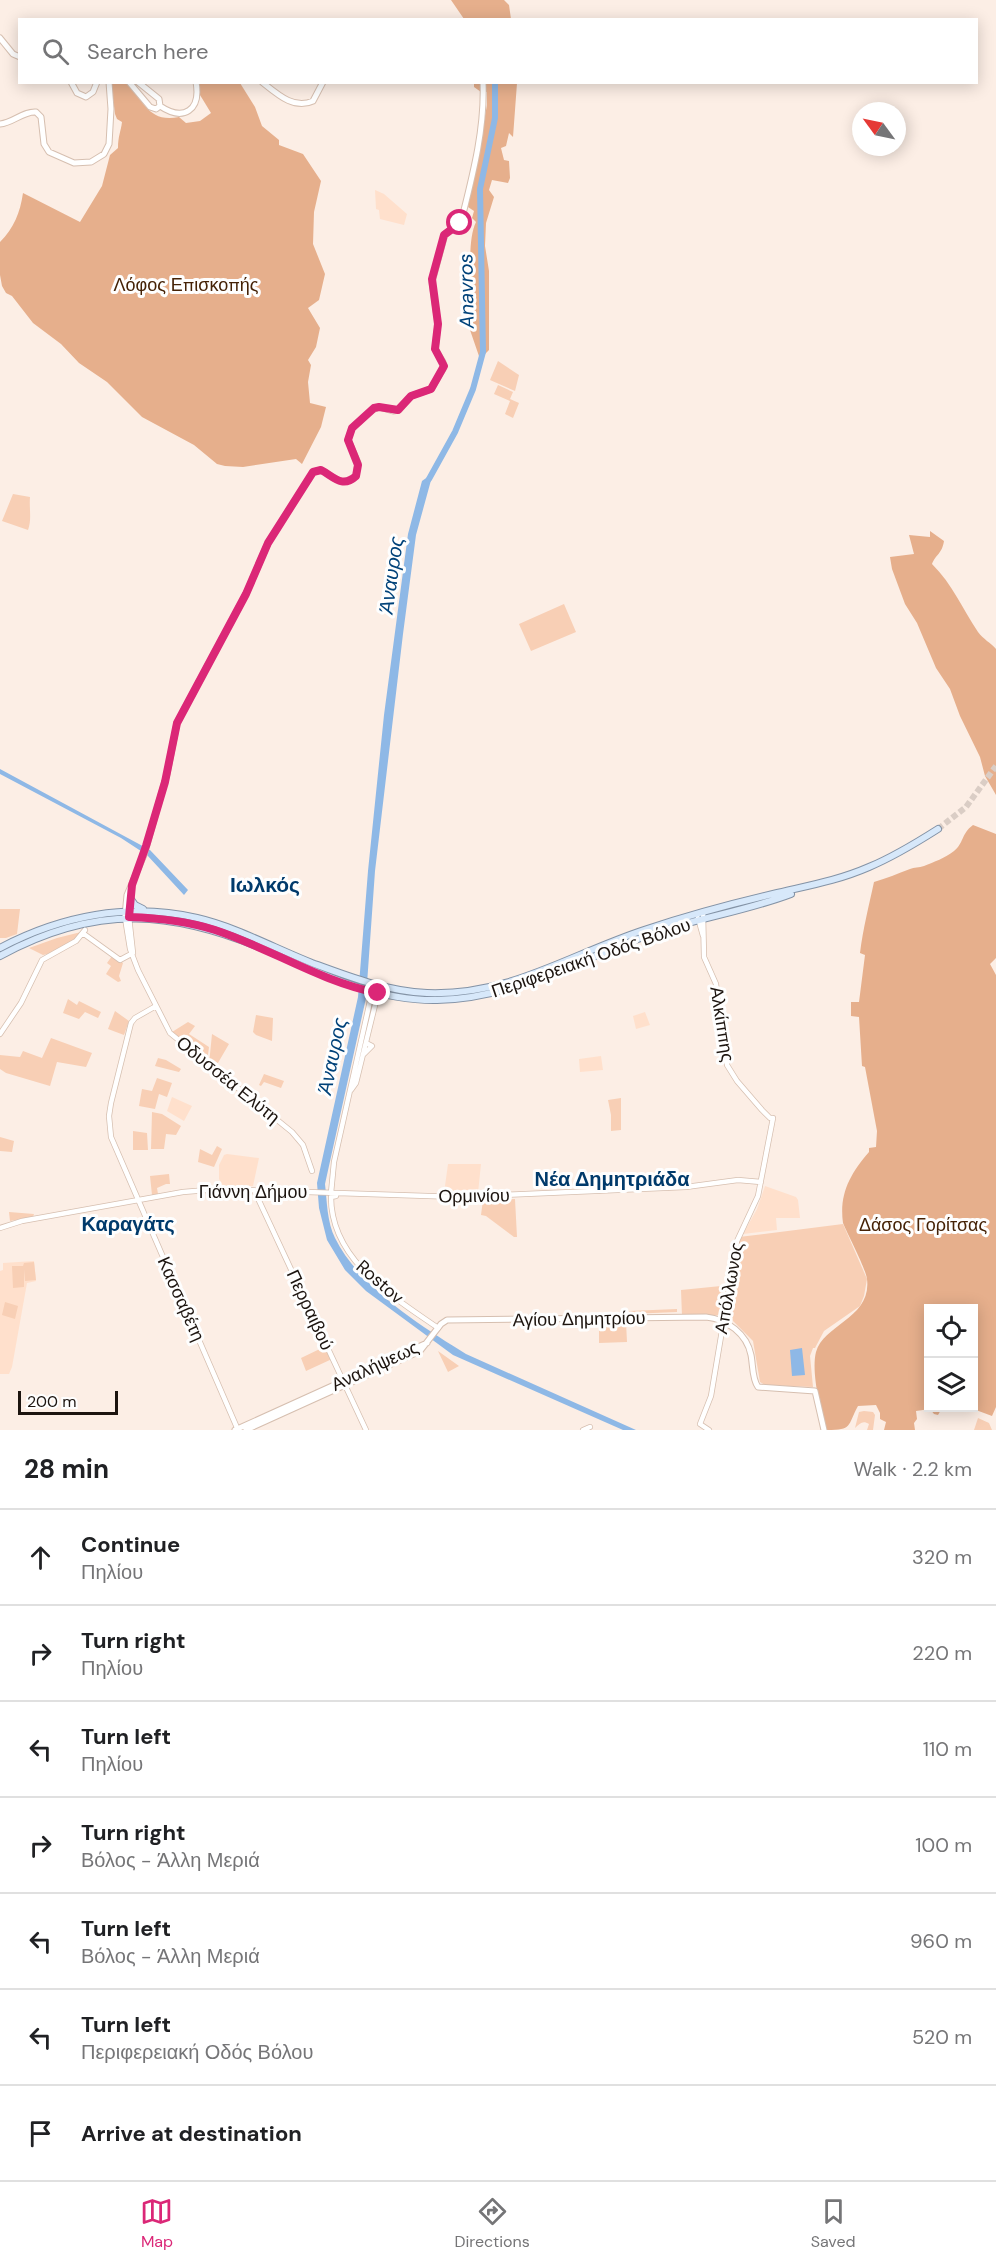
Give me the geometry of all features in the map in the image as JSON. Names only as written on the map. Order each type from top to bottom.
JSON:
[{"type":"main road","points":[[0,38],[13,54],[18,56]]},
{"type":"main road","points":[[72,84],[77,93],[84,97],[92,94],[96,84]]},
{"type":"main road","points":[[0,124],[9,123],[29,112],[36,112],[41,117],[44,144],[49,152],[74,163],[91,162],[104,154],[109,144],[111,113],[109,84]]},
{"type":"main road","points":[[131,84],[149,106],[156,109],[160,106],[177,112],[191,110],[197,99],[196,84]]},
{"type":"main road","points":[[140,84],[161,101],[160,106]]},
{"type":"main road","points":[[265,84],[290,102],[299,104],[311,103],[322,84]]},
{"type":"main road","points":[[127,914],[127,897],[144,855],[169,768],[177,723],[246,594],[268,543],[313,472],[321,470],[341,482],[348,482],[356,476],[358,465],[348,440],[352,428],[374,408],[399,410],[411,396],[431,389],[443,369],[444,362],[435,349],[438,324],[432,279],[444,235],[460,223],[465,206],[478,147],[483,84]]},
{"type":"main road","points":[[0,956],[57,931],[127,914],[172,920],[215,930],[373,990],[426,993],[490,989],[524,978],[635,933],[777,899],[847,876],[903,850],[938,829]]},
{"type":"main road","points":[[127,914],[132,885]]},
{"type":"main road","points":[[130,898],[136,906],[147,911],[204,920],[354,983]]},
{"type":"main road","points":[[0,948],[61,923],[92,916],[147,911]]},
{"type":"main road","name":"Περιφερειακή Οδός Βόλου","points":[[373,990],[408,998],[436,1000],[494,993],[523,985],[628,942],[700,917]]},
{"type":"main road","name":"Αγίου Δημητρίου","points":[[437,1329],[443,1322],[450,1320],[706,1317],[722,1321]]},
{"type":"main road","points":[[722,1321],[737,1331],[747,1342],[755,1382],[761,1389],[815,1391],[824,1430]]},
{"type":"main road","name":"Αναλήψεως","points":[[246,1430],[428,1341],[437,1329]]},
{"type":"main road","name":"Αναλήψεως","points":[[237,1430],[344,1383]]},
{"type":"street","name":"Οδυσσέα Ελύτη","points":[[127,914],[138,970],[174,1036],[295,1136],[304,1148],[312,1171]]},
{"type":"street","name":"Αλκίππης","points":[[700,917],[705,959],[716,984],[727,1066],[755,1102],[768,1116],[773,1118]]},
{"type":"street","points":[[0,1034],[21,1003],[42,960],[68,946],[85,932],[121,961],[133,953]]},
{"type":"street","points":[[350,1092],[356,1083],[366,1043],[373,990]]},
{"type":"street","points":[[331,1193],[333,1169],[373,990]]},
{"type":"street","name":"Κασσαβέτη","points":[[156,1006],[132,1022],[110,1107],[111,1137],[237,1430]]},
{"type":"street","name":"Απόλλωνος","points":[[709,1430],[700,1424],[711,1396],[738,1237],[754,1206],[773,1118]]},
{"type":"street","name":"Ορμινίου","points":[[331,1193],[489,1196],[686,1187],[738,1180],[761,1182]]},
{"type":"street","name":"Γιάννη Δήμου","points":[[0,1228],[22,1221],[187,1192],[254,1190],[331,1193]]},
{"type":"street","name":"Περραιβού","points":[[254,1190],[366,1430]]},
{"type":"street","name":"Rostov","points":[[372,1195],[367,1197],[331,1196],[334,1221],[346,1250],[358,1265],[385,1290],[437,1329]]},
{"type":"street","points":[[584,1430],[590,1427]]},
{"type":"shaded area","points":[[375,190],[384,194],[407,214],[404,225],[380,219],[379,210],[376,209]]},
{"type":"shaded area","points":[[498,361],[519,375],[515,391],[490,380]]},
{"type":"shaded area","points":[[498,385],[513,392],[510,399],[519,403],[513,418],[505,414],[510,401],[494,394]]},
{"type":"shaded area","points":[[13,494],[30,497],[28,530],[2,521]]},
{"type":"shaded area","points":[[564,604],[576,632],[531,651],[519,624]]},
{"type":"shaded area","points":[[0,909],[20,909],[17,934],[0,938]]},
{"type":"shaded area","points":[[81,932],[69,944],[48,954],[43,955],[29,948],[57,938]]},
{"type":"shaded area","points":[[112,956],[123,963],[119,976],[121,981],[118,982],[106,974],[111,966],[107,963]]},
{"type":"shaded area","points":[[68,999],[77,1005],[79,1001],[101,1012],[98,1018],[85,1012],[79,1019],[63,1013]]},
{"type":"shaded area","points":[[115,1011],[129,1021],[124,1035],[108,1029]]},
{"type":"shaded area","points":[[645,1012],[650,1025],[636,1029],[633,1016]]},
{"type":"shaded area","points":[[256,1015],[273,1018],[272,1041],[253,1032]]},
{"type":"shaded area","points":[[188,1022],[195,1026],[189,1034],[209,1047],[207,1062],[172,1032]]},
{"type":"shaded area","points":[[212,1034],[229,1044],[215,1068],[209,1064]]},
{"type":"shaded area","points":[[51,1038],[92,1053],[86,1067],[57,1062],[50,1086],[6,1073],[0,1069],[0,1055],[20,1057],[23,1051],[42,1058]]},
{"type":"shaded area","points":[[601,1056],[603,1070],[580,1072],[579,1059]]},
{"type":"shaded area","points":[[158,1058],[181,1069],[179,1072],[155,1066]]},
{"type":"shaded area","points":[[264,1074],[284,1081],[281,1088],[264,1082],[261,1086],[259,1085]]},
{"type":"shaded area","points":[[157,1078],[172,1083],[167,1097],[159,1094],[155,1109],[139,1106],[142,1089],[152,1091]]},
{"type":"shaded area","points":[[172,1097],[192,1106],[184,1121],[167,1111]]},
{"type":"shaded area","points":[[621,1098],[621,1130],[611,1131],[608,1100]]},
{"type":"shaded area","points":[[152,1112],[162,1114],[181,1126],[176,1135],[166,1134],[164,1149],[151,1149]]},
{"type":"shaded area","points":[[133,1131],[147,1133],[148,1150],[133,1150]]},
{"type":"shaded area","points":[[0,1137],[14,1141],[12,1152],[0,1151]]},
{"type":"shaded area","points":[[217,1146],[222,1149],[214,1167],[198,1162],[200,1149],[212,1155]]},
{"type":"shaded area","points":[[224,1155],[259,1158],[253,1186],[223,1186],[219,1179],[219,1165]]},
{"type":"shaded area","points":[[448,1164],[481,1164],[478,1193],[444,1193]]},
{"type":"shaded area","points":[[169,1174],[170,1184],[157,1188],[158,1194],[152,1195],[150,1176]]},
{"type":"shaded area","points":[[765,1186],[796,1197],[800,1218],[776,1218],[777,1230],[743,1234],[757,1209]]},
{"type":"shaded area","points":[[515,1199],[517,1237],[481,1215],[483,1200]]},
{"type":"shaded area","points":[[9,1212],[34,1214],[33,1217],[10,1221]]},
{"type":"shaded area","points":[[843,1224],[867,1279],[864,1296],[860,1306],[824,1331],[813,1348],[810,1356],[813,1387],[765,1385],[760,1382],[753,1341],[727,1315],[682,1316],[681,1290],[731,1285],[739,1237]]},
{"type":"shaded area","points":[[34,1261],[36,1281],[27,1283],[12,1367],[9,1374],[0,1374],[0,1271],[3,1270],[3,1263]]},
{"type":"shaded area","points":[[34,1262],[36,1280],[25,1281],[24,1269],[24,1287],[13,1288],[12,1266],[23,1266],[24,1263]]},
{"type":"shaded area","points":[[5,1302],[18,1306],[15,1319],[2,1315]]},
{"type":"shaded area","points":[[677,1309],[677,1312],[629,1314],[629,1311]]},
{"type":"shaded area","points":[[599,1322],[626,1322],[627,1342],[599,1343]]},
{"type":"shaded area","points":[[326,1346],[332,1359],[306,1371],[301,1358]]},
{"type":"shaded area","points":[[438,1351],[459,1366],[448,1372]]},
{"type":"shaded area","points":[[859,1412],[873,1412],[875,1415],[873,1430],[867,1430],[869,1424],[865,1422],[855,1428]]},
{"type":"shaded area","points":[[978,1418],[989,1423],[992,1430],[974,1430]]},
{"type":"green space","points":[[451,0],[504,0],[509,5],[511,18],[463,18]]},
{"type":"green space","name":"Λόφος Επισκοπής","points":[[111,84],[127,84],[154,114],[160,117],[179,117],[186,123],[200,121],[211,113],[200,95],[199,84],[241,84],[255,107],[262,126],[279,140],[279,145],[303,154],[321,181],[314,212],[313,244],[325,274],[319,300],[308,308],[320,328],[316,347],[308,360],[311,365],[308,382],[310,403],[326,407],[321,427],[302,464],[296,459],[243,467],[217,464],[194,445],[142,417],[107,382],[79,363],[61,344],[33,323],[2,286],[0,242],[16,220],[23,193],[80,222],[102,186],[110,155],[118,148],[122,122],[115,114]]},
{"type":"green space","points":[[474,84],[517,84],[513,137],[509,133],[506,146],[501,148],[504,160],[509,161],[510,178],[508,183],[492,180],[489,190],[494,197],[486,223],[485,246],[489,271],[489,350],[480,359],[470,330],[470,323],[475,321],[470,257],[476,222],[472,218],[474,211],[468,207],[487,105],[487,92],[481,92],[474,87]]},
{"type":"green space","points":[[930,531],[944,541],[942,549],[932,564],[952,588],[978,632],[996,649],[996,795],[985,776],[980,757],[950,689],[936,668],[917,623],[905,604],[892,569],[890,557],[914,554],[909,535],[930,537]]},
{"type":"green space","name":"Δάσος Γορίτσας","points":[[973,825],[996,834],[996,958],[990,964],[996,975],[996,1407],[992,1416],[978,1411],[978,1304],[924,1304],[924,1410],[916,1411],[915,1430],[884,1430],[886,1422],[880,1419],[876,1405],[858,1406],[848,1426],[827,1430],[815,1380],[816,1352],[828,1334],[855,1312],[867,1292],[866,1274],[843,1223],[842,1213],[844,1194],[851,1176],[869,1152],[869,1148],[876,1147],[877,1131],[865,1067],[862,1066],[859,1017],[851,1016],[851,1002],[859,1002],[865,955],[860,953],[874,882],[947,856],[960,845],[966,832]]},
{"type":"water","points":[[433,473],[416,535],[403,634],[375,871],[366,998],[325,1184],[329,1218],[335,1238],[359,1273],[411,1318],[466,1354],[636,1430],[623,1430],[453,1355],[366,1291],[345,1270],[327,1240],[319,1208],[317,1183],[358,997],[384,715],[408,534],[422,481]]},
{"type":"water","points":[[0,769],[150,850],[188,890],[184,895],[147,855],[121,838],[0,774]]},
{"type":"water","points":[[802,1348],[805,1375],[792,1376],[790,1350]]},
{"type":"waterway","name":"Anavros","points":[[429,479],[455,432],[473,389],[483,352],[480,189],[495,118],[495,84]]},
{"type":"tunnel","points":[[938,829],[966,807],[996,766]]},
{"type":"district","name":"Ιωλκός","points":[[265,885]]},
{"type":"district","name":"Νέα Δημητριάδα","points":[[612,1179]]},
{"type":"district","name":"Καραγάτς","points":[[128,1224]]},
{"type":"route","points":[[378,993],[334,979],[215,930],[172,920],[129,917],[129,902],[132,885],[167,774],[172,740],[180,714],[246,594],[274,532],[313,472],[319,469],[341,482],[348,482],[356,476],[357,460],[348,440],[348,435],[355,424],[374,408],[399,410],[411,396],[431,389],[443,369],[444,362],[435,349],[438,324],[432,279],[444,235],[460,223]]},
{"type":"water label","name":"Άναυρος","points":[[391,575]]},
{"type":"water label","name":"Άναυρος","points":[[332,1056]]}]
